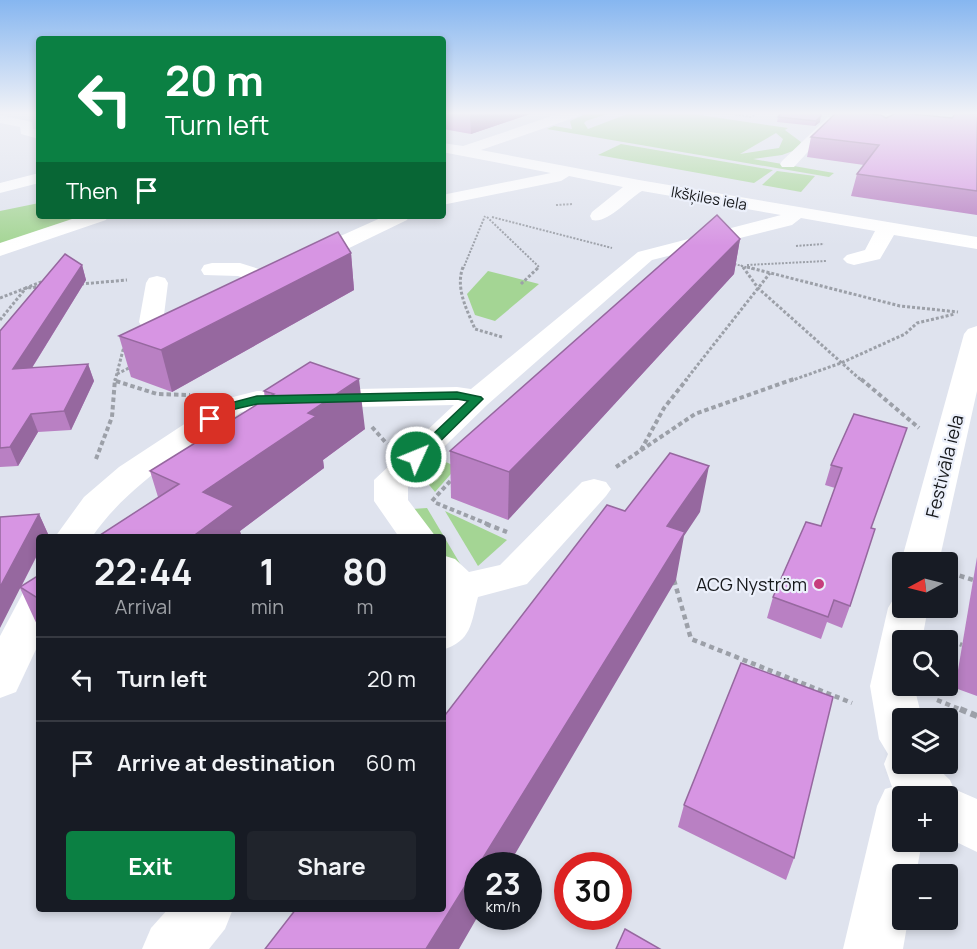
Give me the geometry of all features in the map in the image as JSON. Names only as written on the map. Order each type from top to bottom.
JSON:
[{"type":"street","name":"Ikšķiles iela","points":[[497,157],[796,213],[843,214],[887,228],[977,243]]},
{"type":"street","points":[[788,164],[795,157]]},
{"type":"street","points":[[446,199],[558,177],[571,172]]},
{"type":"street","points":[[0,188],[36,179]]},
{"type":"street","points":[[598,216],[621,196],[639,185]]},
{"type":"street","points":[[416,534],[391,501],[391,480],[477,399],[656,253],[785,221],[796,213]]},
{"type":"street","points":[[0,250],[90,219]]},
{"type":"street","points":[[236,293],[394,219]]},
{"type":"street","points":[[854,259],[873,255],[887,228]]},
{"type":"street","points":[[212,270],[240,269],[267,279]]},
{"type":"street","points":[[157,283],[151,322],[162,324],[174,322]]},
{"type":"street","points":[[141,348],[174,322],[216,303]]},
{"type":"street","name":"Festivāla iela","points":[[922,552],[977,334]]},
{"type":"street","points":[[75,534],[96,505],[130,474],[231,406],[257,400],[457,396],[477,399]]},
{"type":"street","points":[[446,631],[449,628],[452,578],[513,575],[594,489]]},
{"type":"street","points":[[0,681],[36,605]]},
{"type":"street","points":[[898,708],[892,686],[906,618]]},
{"type":"street","points":[[873,949],[908,774]]},
{"type":"street","points":[[958,816],[977,827]]},
{"type":"street","points":[[172,949],[203,912]]},
{"type":"path","points":[[479,193],[486,216],[539,267],[520,284]]},
{"type":"path","points":[[486,216],[656,253],[740,265],[900,306],[962,312],[916,322],[905,334],[841,363],[695,414],[642,450]]},
{"type":"path","points":[[475,329],[462,298],[461,273],[486,216]]},
{"type":"path","points":[[740,265],[854,259]]},
{"type":"path","points":[[740,265],[758,288],[841,363],[919,428],[950,440]]},
{"type":"path","points":[[642,450],[664,408],[770,273]]},
{"type":"path","points":[[0,320],[26,288],[56,276]]},
{"type":"path","points":[[96,461],[112,417],[115,381],[123,350],[141,348]]},
{"type":"path","points":[[115,381],[157,394],[257,400]]},
{"type":"path","points":[[432,501],[454,477]]},
{"type":"path","points":[[395,505],[432,501],[541,546]]},
{"type":"path","points":[[958,575],[974,580]]},
{"type":"path","points":[[666,577],[676,580],[691,639],[892,750]]},
{"type":"path","points":[[958,729],[977,716]]},
{"type":"green space","points":[[611,157],[699,157],[773,170],[754,183]]},
{"type":"green space","points":[[713,157],[765,157],[753,159],[834,173],[829,177]]},
{"type":"green space","points":[[777,171],[815,176],[801,192],[762,185]]},
{"type":"green space","points":[[36,204],[36,219],[77,219],[0,244],[0,211]]},
{"type":"green space","points":[[488,271],[539,284],[495,321],[475,315],[467,294]]},
{"type":"green space","points":[[428,454],[457,467],[435,492],[416,469]]},
{"type":"green space","points":[[427,508],[442,534],[428,534],[412,509]]},
{"type":"green space","points":[[445,511],[507,540],[478,566]]},
{"type":"green space","points":[[446,540],[462,567],[446,559]]},
{"type":"building","points":[[870,157],[977,157],[977,191],[857,174]]},
{"type":"building","points":[[717,215],[740,239],[509,472],[450,451]]},
{"type":"building","points":[[338,232],[351,253],[161,350],[119,336]]},
{"type":"building","points":[[65,254],[82,265],[13,369],[88,364],[64,411],[31,414],[10,447],[0,448],[0,331]]},
{"type":"building","points":[[310,362],[359,379],[308,413],[316,416],[203,492],[234,506],[196,534],[102,534],[179,484],[150,471],[274,394],[264,391]]},
{"type":"building","points":[[854,414],[907,428],[871,528],[875,529],[850,606],[834,600],[828,617],[773,597],[806,522],[821,526],[842,468],[831,465]]},
{"type":"building","points":[[670,453],[709,466],[667,526],[685,532],[487,852],[464,852],[464,888],[426,949],[265,949],[294,912],[446,912],[446,714],[607,505],[625,511]]},
{"type":"building","points":[[39,514],[0,587],[0,517]]},
{"type":"building","points":[[36,577],[36,597],[20,587]]},
{"type":"building","points":[[741,663],[833,697],[794,858],[684,805]]},
{"type":"building","points":[[625,930],[627,930],[660,949],[616,949]]},
{"type":"place","name":"ACG Nyström","points":[[819,584]]},
{"type":"route","points":[[210,419],[231,406],[257,400],[457,396],[477,399],[416,457]]}]
